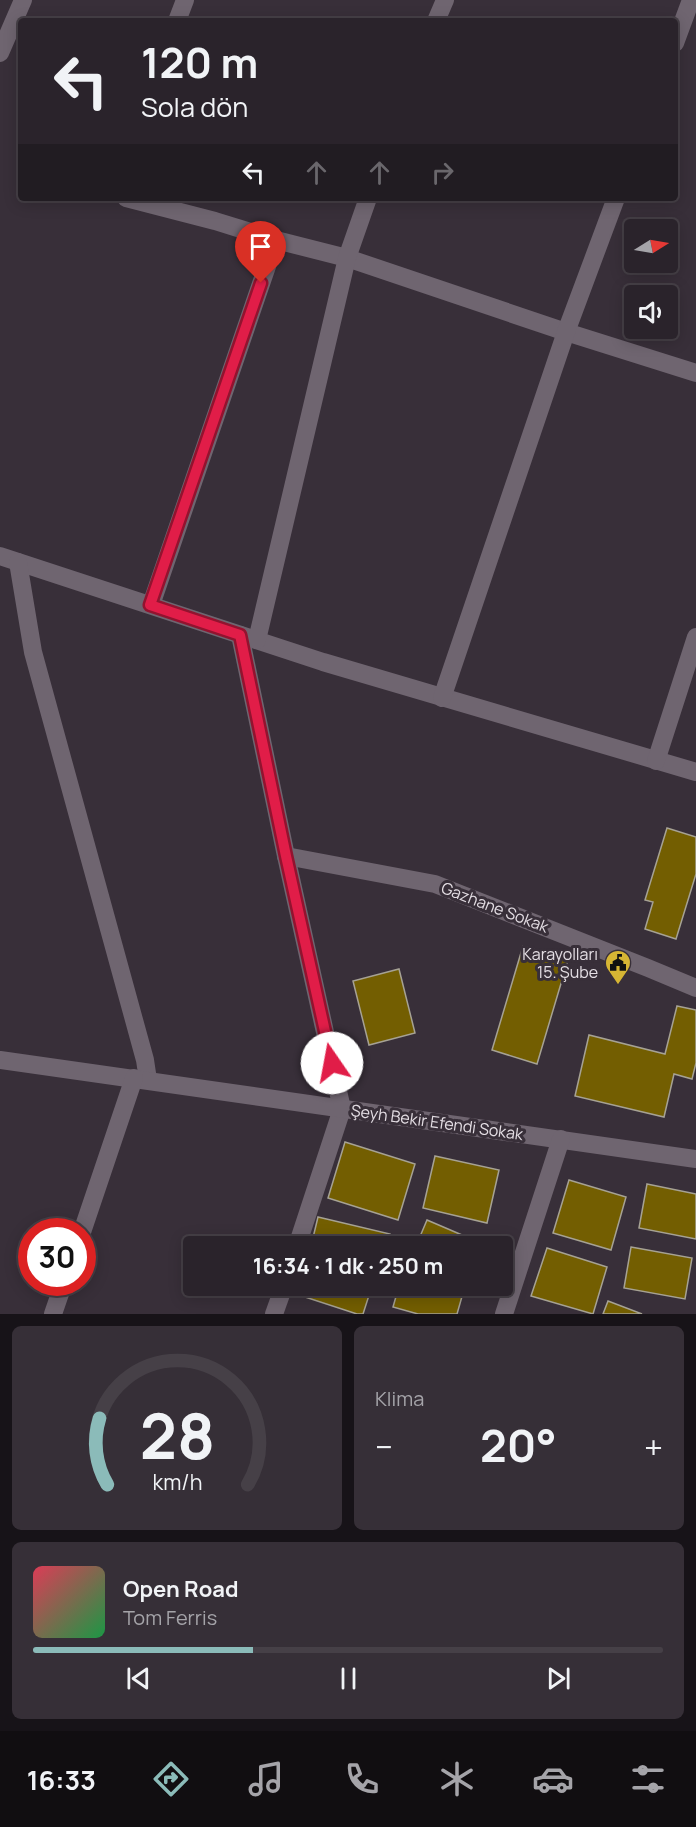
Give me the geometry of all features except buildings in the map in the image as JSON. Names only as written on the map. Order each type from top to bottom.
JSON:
[{"type":"street","points":[[0,53],[23,0]]},
{"type":"street","points":[[178,18],[185,0]]},
{"type":"street","points":[[437,18],[445,0]]},
{"type":"street","points":[[678,35],[691,0]]},
{"type":"street","points":[[138,201],[347,258],[696,373]]},
{"type":"street","points":[[300,1236],[342,1109],[286,856],[248,638],[347,258],[367,201]]},
{"type":"street","points":[[442,698],[566,332],[615,201]]},
{"type":"street","points":[[150,605],[276,240]]},
{"type":"street","points":[[0,556],[323,662],[696,772]]},
{"type":"street","points":[[18,562],[33,652],[146,1060],[141,1079],[87,1218]]},
{"type":"street","points":[[656,761],[696,637]]},
{"type":"street","name":"Gazhane Sokak","points":[[286,856],[435,884],[696,988]]},
{"type":"street","name":"Şeyh Bekir Efendi Sokak","points":[[0,1060],[696,1159]]},
{"type":"street","points":[[504,1314],[561,1139]]},
{"type":"street","points":[[53,1314],[59,1296]]},
{"type":"street","points":[[274,1314],[280,1296]]},
{"type":"place","name":"Karayolları 15. Şube","points":[[618,986]]},
{"type":"route","points":[[261,283],[150,605],[240,635],[332,1063]]}]
